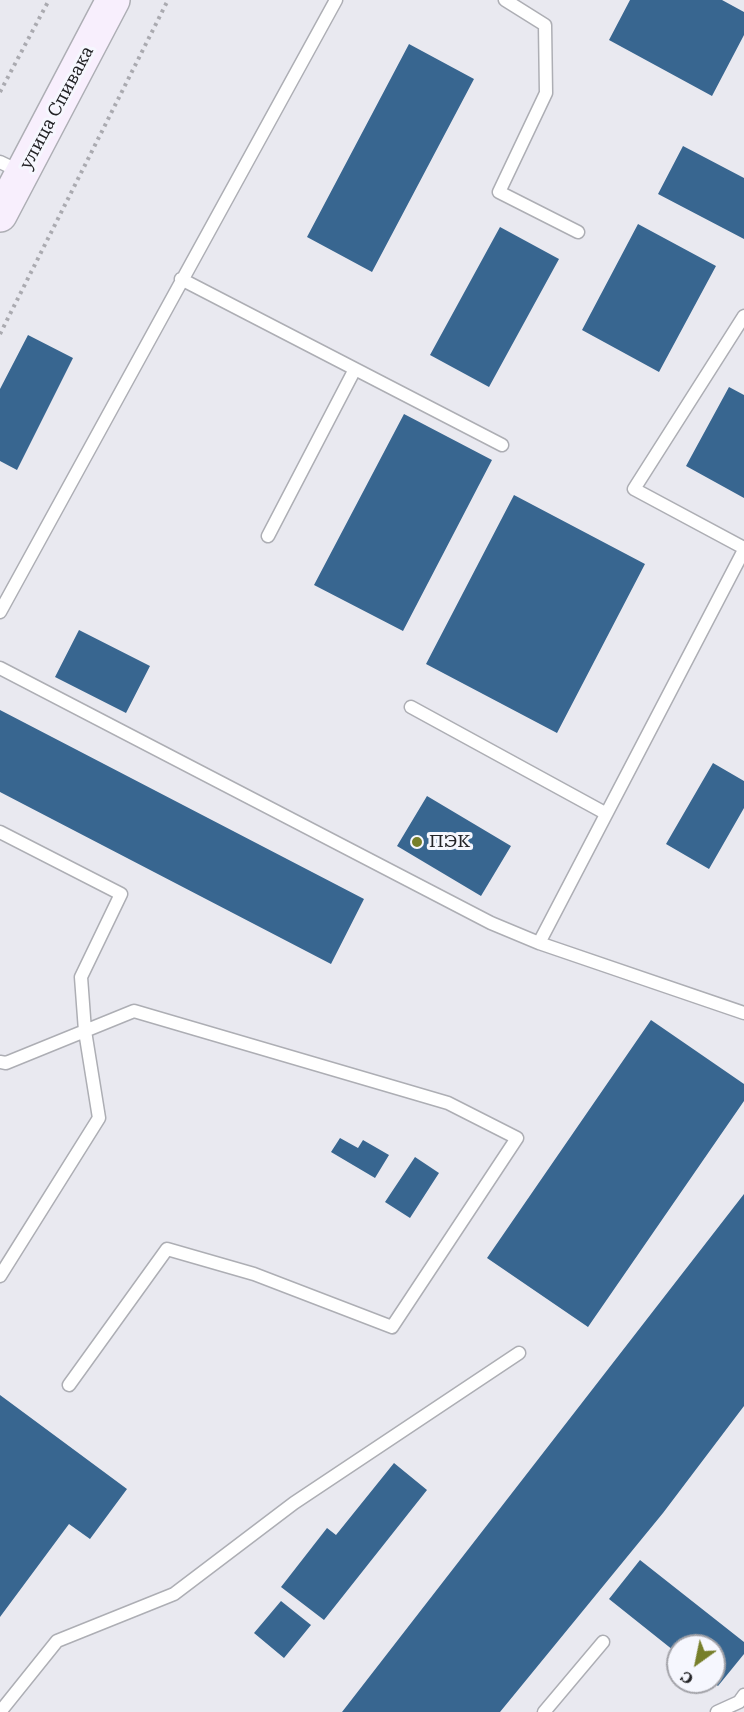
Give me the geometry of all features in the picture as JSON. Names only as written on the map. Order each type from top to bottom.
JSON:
[{"type":"main road","name":"улица Спивака","points":[[0,215],[11,167],[113,0]]},
{"type":"lane","points":[[0,612],[336,0]]},
{"type":"lane","points":[[505,0],[545,25],[546,93],[500,192],[578,232]]},
{"type":"lane","points":[[181,279],[502,445]]},
{"type":"lane","points":[[539,943],[744,549],[634,489],[744,316]]},
{"type":"lane","points":[[268,536],[355,369]]},
{"type":"lane","points":[[0,668],[491,923],[539,943],[744,1013]]},
{"type":"lane","points":[[411,707],[605,813]]},
{"type":"lane","points":[[0,832],[121,894],[81,977],[85,1031],[99,1118],[0,1276]]},
{"type":"lane","points":[[0,1062],[6,1063],[134,1011],[448,1103],[517,1138],[392,1327],[254,1274],[167,1249],[69,1385]]},
{"type":"lane","points":[[2,1705],[57,1641],[174,1594],[294,1503],[519,1353]]},
{"type":"lane","points":[[544,1712],[603,1642]]},
{"type":"lane","points":[[717,1712],[739,1702],[744,1695]]},
{"type":"path","points":[[0,92],[49,0]]},
{"type":"path","points":[[0,333],[168,0]]},
{"type":"building","points":[[630,0],[722,0],[744,12],[744,35],[712,96],[609,40]]},
{"type":"building","points":[[409,44],[474,79],[372,272],[307,237]]},
{"type":"building","points":[[683,146],[744,178],[744,239],[658,194]]},
{"type":"building","points":[[638,224],[716,266],[659,372],[582,330]]},
{"type":"building","points":[[500,227],[559,259],[489,387],[430,355]]},
{"type":"building","points":[[28,335],[73,358],[17,470],[0,461],[0,389]]},
{"type":"building","points":[[729,387],[744,395],[744,498],[686,466]]},
{"type":"building","points":[[404,414],[492,460],[403,631],[314,585]]},
{"type":"building","points":[[514,495],[645,564],[557,733],[426,664]]},
{"type":"building","points":[[79,630],[150,666],[126,713],[55,677]]},
{"type":"building","points":[[0,710],[364,899],[331,964],[0,792]]},
{"type":"building","points":[[713,763],[744,781],[744,808],[709,869],[666,844]]},
{"type":"building","points":[[427,796],[511,846],[481,896],[397,846]]},
{"type":"building","points":[[651,1020],[744,1084],[744,1101],[588,1327],[487,1258]]},
{"type":"building","points":[[340,1138],[358,1148],[363,1140],[389,1155],[375,1178],[331,1152]]},
{"type":"building","points":[[415,1157],[439,1173],[410,1218],[385,1202]]},
{"type":"building","points":[[744,1194],[744,1406],[663,1513],[500,1712],[342,1712]]},
{"type":"building","points":[[0,1395],[127,1489],[90,1539],[69,1524],[0,1617]]},
{"type":"building","points":[[394,1463],[427,1490],[324,1620],[281,1587],[327,1528],[336,1535]]},
{"type":"building","points":[[640,1560],[744,1642],[744,1654],[726,1676],[726,1634],[666,1634],[666,1644],[609,1599]]},
{"type":"building","points":[[281,1601],[311,1625],[284,1658],[254,1633]]},
{"type":"place","name":"ПЭК","points":[[417,842]]}]
